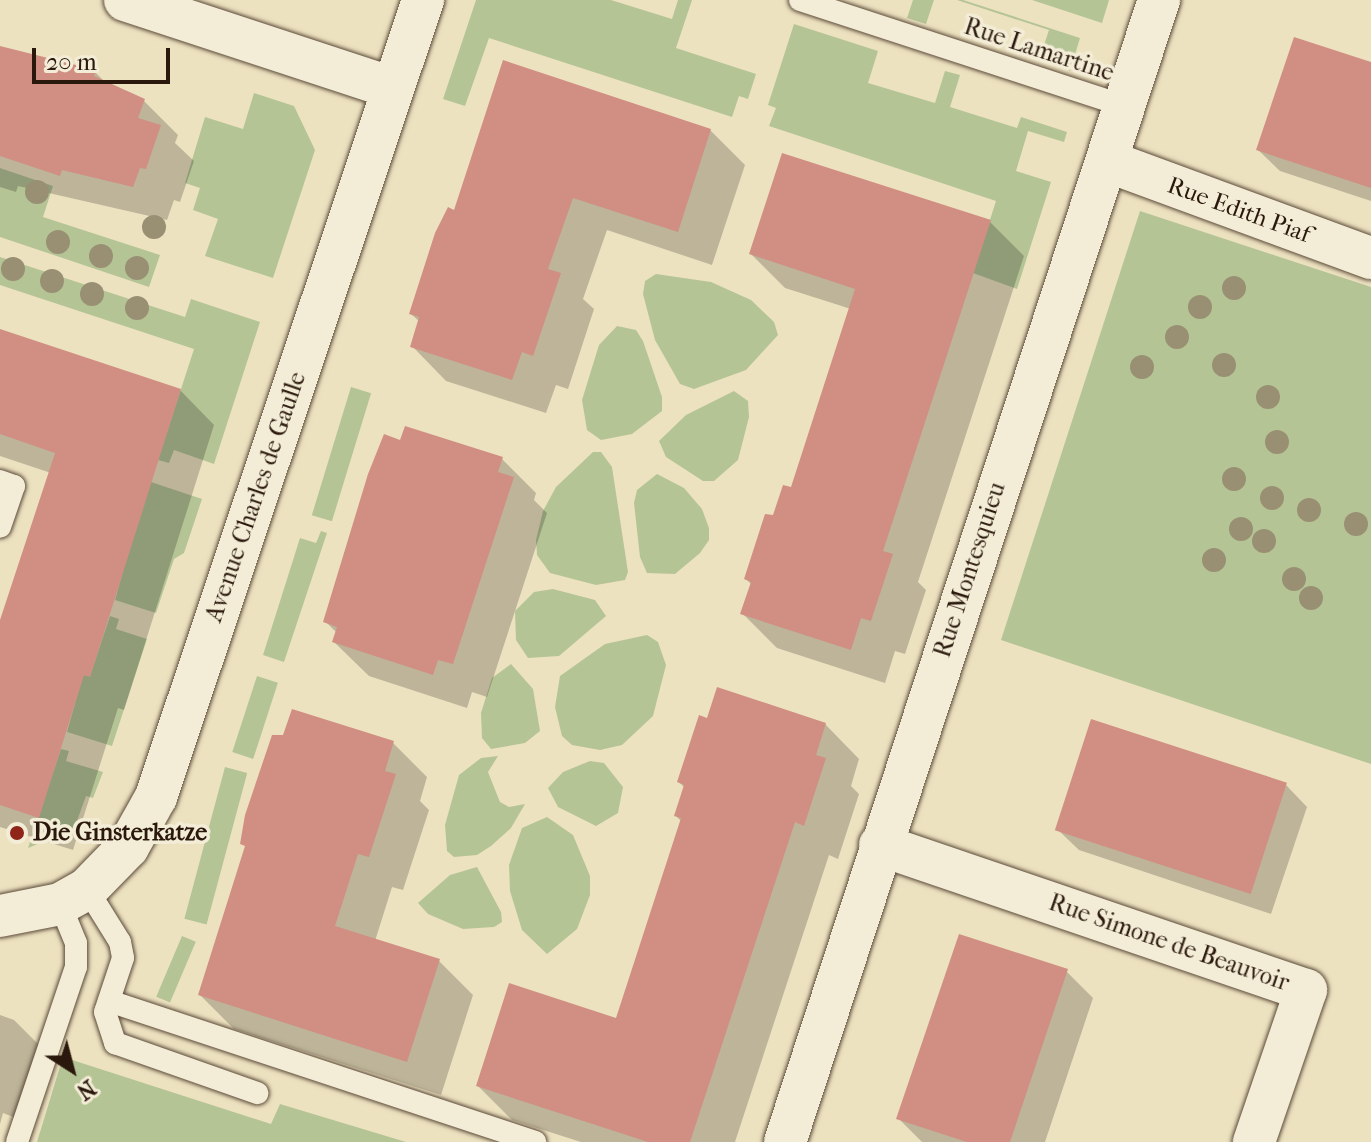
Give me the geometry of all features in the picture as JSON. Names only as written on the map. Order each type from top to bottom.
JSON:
[{"type":"street","points":[[125,0],[393,88]]},
{"type":"street","name":"Avenue Charles de Gaulle","points":[[73,896],[128,847],[156,797],[423,0]]},
{"type":"street","name":"Rue Montesquieu","points":[[785,1142],[1159,0]]},
{"type":"street","name":"Rue Edith Piaf","points":[[1107,161],[1371,258]]},
{"type":"street","name":"Rue Simone de Beauvoir","points":[[880,845],[1306,990],[1254,1142]]},
{"type":"street","points":[[0,916],[73,896]]},
{"type":"lane","name":"Rue Lamartine","points":[[800,0],[1125,106]]},
{"type":"lane","points":[[0,481],[14,486],[0,527]]},
{"type":"lane","points":[[73,896],[120,942],[123,958],[106,1021],[115,1043],[257,1093]]},
{"type":"lane","points":[[17,1142],[76,967],[73,896]]},
{"type":"lane","points":[[109,1001],[535,1142]]},
{"type":"green space","points":[[476,0],[611,0],[672,19],[678,0],[692,0],[676,48],[756,74],[748,99],[739,96],[732,117],[489,38],[465,106],[443,99]]},
{"type":"green space","points":[[913,0],[934,0],[926,24],[907,18]]},
{"type":"green space","points":[[957,0],[1080,38],[1070,71],[1039,60],[1049,30]]},
{"type":"green space","points":[[1032,0],[1109,0],[1102,23]]},
{"type":"green space","points":[[794,24],[878,51],[868,83],[935,103],[945,71],[960,75],[950,107],[1017,128],[1021,117],[1067,132],[1064,142],[1028,131],[1016,171],[1051,182],[1017,289],[973,273],[996,201],[769,126],[776,108],[768,105]]},
{"type":"green space","points":[[254,93],[294,106],[315,150],[273,278],[205,256],[218,219],[193,210],[200,188],[185,183],[205,117],[243,129]]},
{"type":"green space","points":[[0,168],[53,186],[43,217],[160,255],[149,287],[0,237]]},
{"type":"green space","points":[[1140,211],[1371,287],[1371,764],[1001,640]]},
{"type":"green space","points":[[0,257],[185,317],[191,299],[260,322],[214,464],[174,450],[169,463],[158,460],[194,349],[0,285]]},
{"type":"green space","points":[[656,274],[711,282],[751,300],[774,322],[778,335],[746,370],[694,389],[680,384],[655,340],[643,294],[645,281]]},
{"type":"green space","points":[[617,326],[636,330],[643,341],[662,397],[662,411],[632,434],[601,440],[587,430],[582,400],[599,345]]},
{"type":"green space","points":[[351,387],[371,393],[332,521],[312,515]]},
{"type":"green space","points":[[734,391],[748,401],[749,417],[738,460],[714,481],[703,481],[666,457],[659,441],[686,415]]},
{"type":"green space","points":[[593,452],[601,452],[612,467],[628,572],[625,580],[596,585],[550,573],[537,555],[536,540],[543,511],[556,487]]},
{"type":"green space","points":[[657,474],[684,488],[702,509],[709,528],[709,540],[700,553],[675,574],[647,573],[640,557],[634,503],[637,490]]},
{"type":"green space","points":[[148,481],[202,499],[184,553],[174,559],[156,613],[115,600]]},
{"type":"green space","points":[[321,531],[327,533],[284,662],[263,655],[300,538],[316,543]]},
{"type":"green space","points":[[553,589],[595,600],[606,616],[559,656],[528,658],[516,640],[515,611],[534,592]]},
{"type":"green space","points":[[110,616],[119,619],[116,629],[147,639],[112,746],[67,732],[83,675],[90,676]]},
{"type":"green space","points":[[647,635],[658,642],[666,665],[653,716],[622,745],[600,750],[572,745],[562,736],[555,707],[560,676],[605,644]]},
{"type":"green space","points":[[511,664],[533,689],[540,731],[525,743],[491,749],[482,738],[481,713],[492,678]]},
{"type":"green space","points":[[257,676],[278,683],[253,759],[232,752]]},
{"type":"green space","points":[[61,749],[69,751],[66,761],[103,772],[93,798],[86,796],[74,829],[28,848]]},
{"type":"green space","points":[[498,756],[488,772],[500,802],[509,807],[525,804],[511,828],[491,846],[477,855],[454,857],[447,851],[445,825],[459,775],[481,758]]},
{"type":"green space","points":[[590,761],[604,763],[623,787],[618,813],[596,826],[558,807],[548,788],[563,772]]},
{"type":"green space","points":[[225,767],[247,773],[207,925],[184,919]]},
{"type":"green space","points":[[547,817],[573,835],[590,876],[590,895],[577,929],[547,954],[522,930],[510,891],[509,865],[522,828]]},
{"type":"green space","points":[[477,867],[501,912],[502,922],[494,927],[463,929],[428,914],[418,903],[450,875]]},
{"type":"green space","points":[[182,936],[196,942],[170,1003],[156,997]]},
{"type":"green space","points":[[63,1057],[271,1124],[280,1104],[406,1142],[37,1142]]},
{"type":"building","points":[[1294,37],[1371,62],[1371,188],[1256,150]]},
{"type":"building","points":[[0,46],[96,70],[94,76],[145,99],[138,118],[161,125],[146,169],[140,168],[133,187],[62,170],[60,176],[0,156]]},
{"type":"building","points":[[503,60],[711,129],[678,232],[573,198],[548,269],[561,273],[533,356],[522,352],[512,380],[410,347],[419,317],[409,314],[435,233],[448,207],[454,210]]},
{"type":"building","points":[[782,153],[991,220],[883,551],[893,554],[871,621],[861,618],[851,650],[740,614],[751,582],[744,579],[765,514],[773,515],[783,485],[791,487],[855,289],[749,254]]},
{"type":"building","points":[[0,329],[181,389],[90,677],[84,675],[39,818],[0,805],[0,620],[55,453],[0,434]]},
{"type":"building","points":[[405,426],[503,457],[498,472],[514,477],[453,664],[438,660],[433,675],[332,642],[337,627],[323,622],[368,474],[384,434],[400,440]]},
{"type":"building","points":[[717,687],[826,723],[816,755],[826,758],[804,826],[795,822],[690,1142],[648,1142],[476,1086],[509,983],[616,1018],[681,818],[674,816],[684,785],[677,782],[699,715],[707,718]]},
{"type":"building","points":[[292,709],[394,741],[385,771],[396,774],[369,857],[358,854],[335,926],[440,959],[407,1062],[198,995],[245,846],[240,844],[245,815],[272,735],[283,735]]},
{"type":"building","points":[[1091,719],[1287,783],[1251,894],[1055,830]]},
{"type":"building","points":[[959,934],[1068,969],[1010,1142],[967,1142],[896,1119]]},
{"type":"place","name":"Die Ginsterkatze","points":[[17,833]]}]
